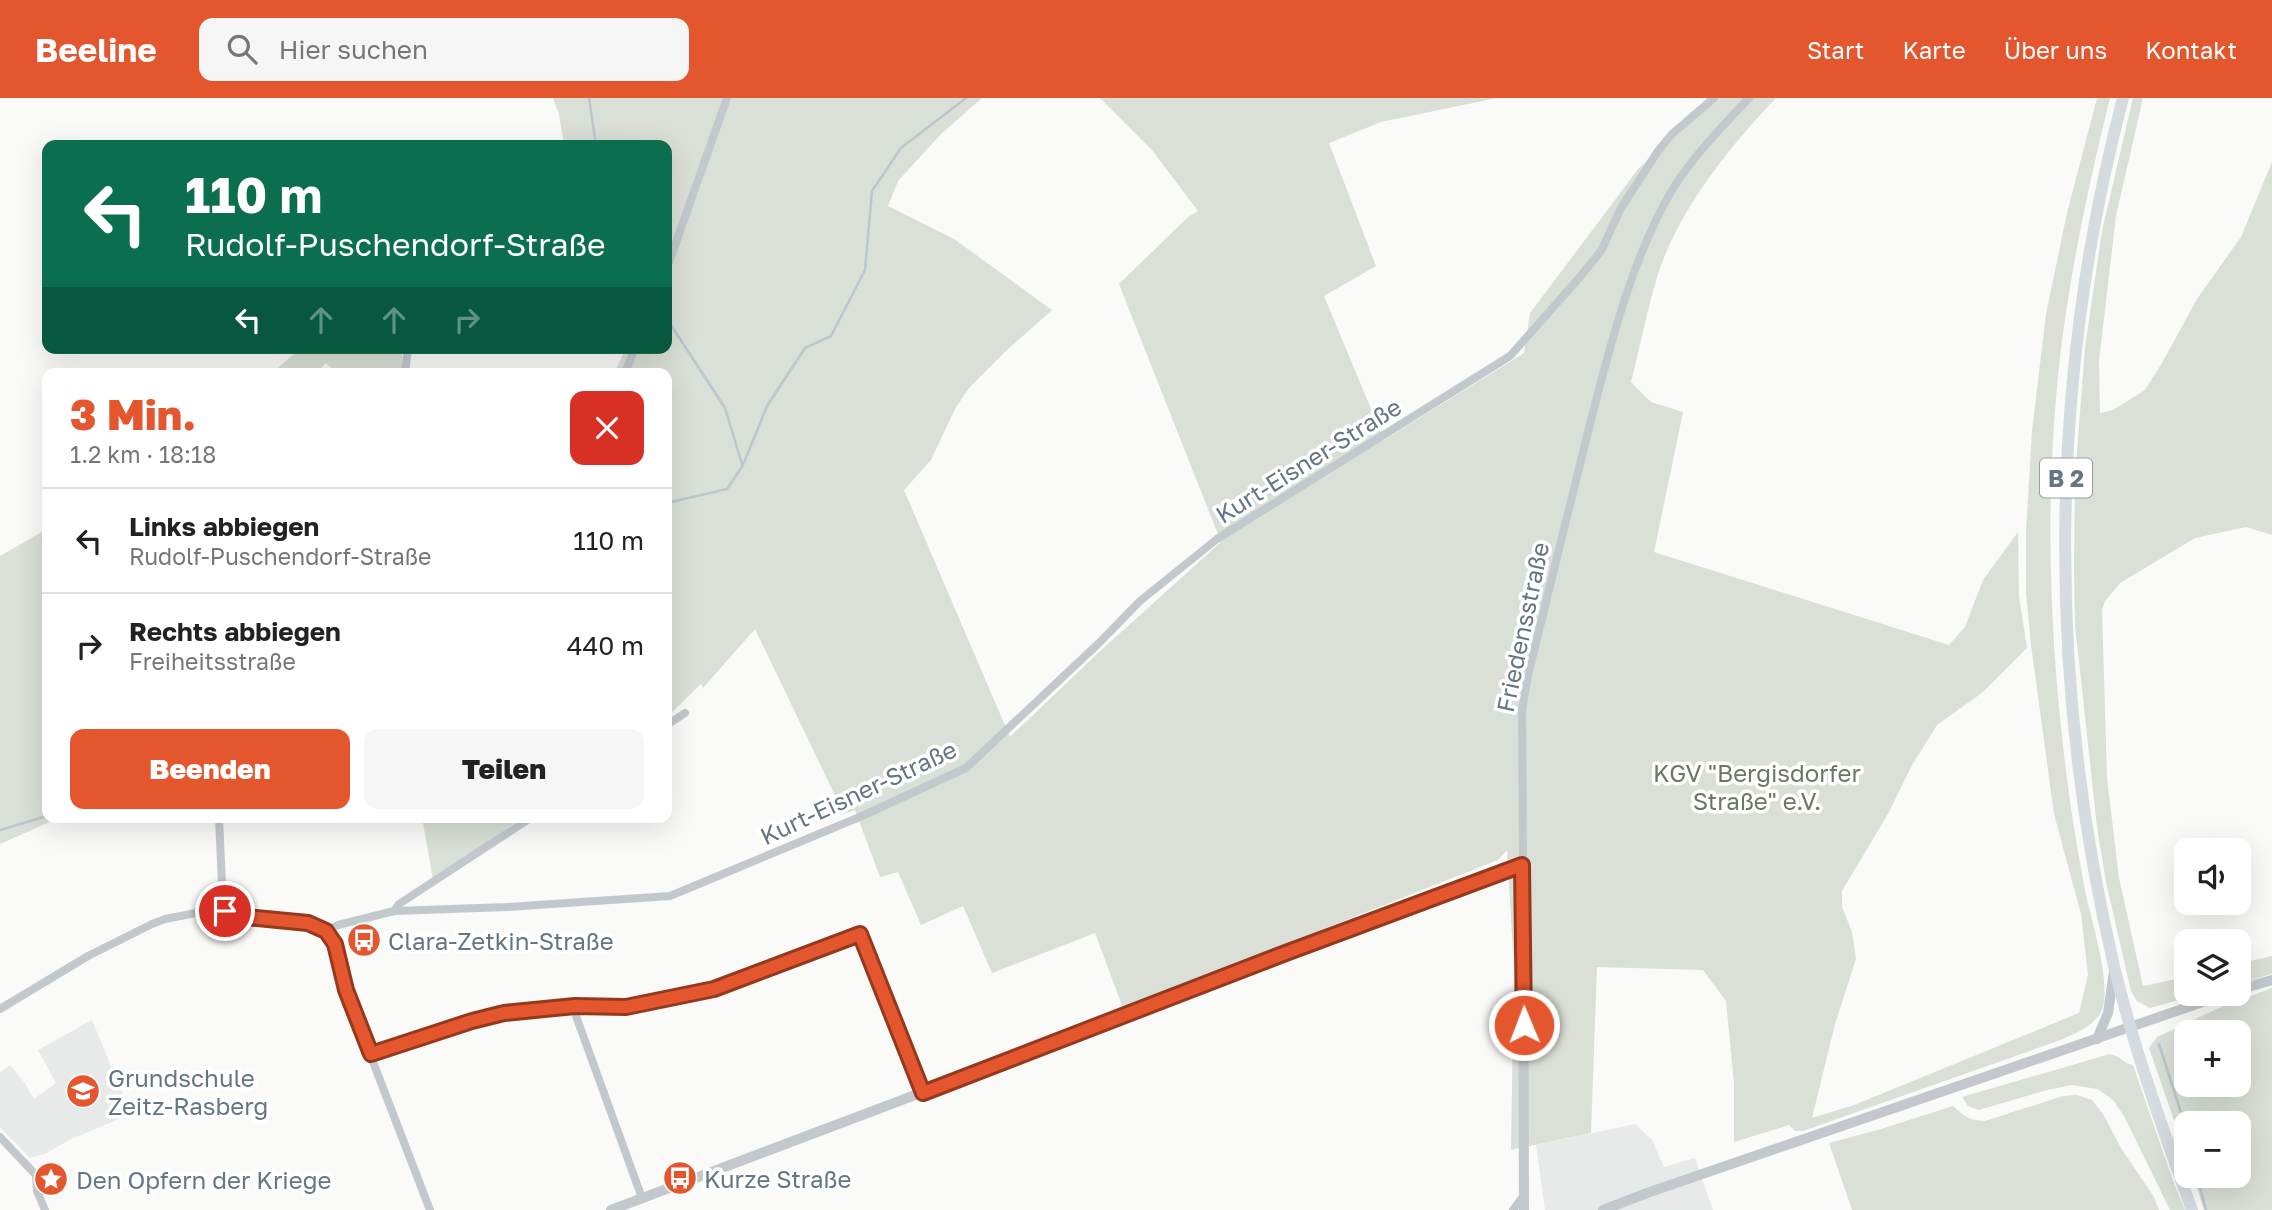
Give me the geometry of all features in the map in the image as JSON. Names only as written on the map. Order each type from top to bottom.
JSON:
[{"type":"main road","name":"B 2","points":[[2123,98],[2099,196],[2074,367],[2065,503],[2066,611],[2073,715],[2089,842],[2115,968],[2152,1099],[2192,1210]]},
{"type":"street","points":[[672,254],[727,98]]},
{"type":"street","name":"Kurt-Eisner-Straße","points":[[326,931],[338,925],[394,911],[507,907],[670,896],[862,816],[966,768],[1140,601],[1217,539],[1510,356],[1601,251],[1621,208],[1658,151],[1672,134],[1714,98]]},
{"type":"street","name":"Friedensstraße","points":[[1524,1210],[1521,734],[1528,675],[1607,358],[1631,282],[1655,223],[1674,187],[1706,145],[1749,98]]},
{"type":"street","points":[[672,722],[685,713]]},
{"type":"street","points":[[219,823],[225,911]]},
{"type":"street","points":[[394,911],[399,904],[523,823]]},
{"type":"street","points":[[611,1210],[1522,865]]},
{"type":"street","points":[[0,1009],[88,956],[152,924],[180,916],[225,911],[235,916],[308,923],[326,931],[335,944],[346,990],[430,1210]]},
{"type":"street","points":[[371,1054],[488,1017],[533,1009],[626,1007],[714,989],[860,934],[923,1093]]},
{"type":"street","points":[[2096,1039],[2108,1013],[2115,968]]},
{"type":"street","points":[[2251,986],[2272,980]]},
{"type":"street","points":[[575,1006],[576,1016],[642,1198]]},
{"type":"street","points":[[1603,1210],[2191,1006]]},
{"type":"street","points":[[0,1137],[36,1175],[37,1191],[46,1210]]},
{"type":"street","points":[[1513,1210],[1524,1195]]},
{"type":"shaded area","name":"Grundschule Zeitz-Rasberg","points":[[92,1020],[131,1114],[69,1140],[45,1154],[30,1158],[0,1127],[0,1073],[10,1065],[34,1099],[56,1083],[38,1050]]},
{"type":"shaded area","points":[[1635,1124],[1652,1140],[1664,1167],[1695,1158],[1713,1210],[1545,1210],[1536,1145]]},
{"type":"green space","name":"KGV \"Bergisdorfer Straße\" e.V.","points":[[553,98],[982,98],[941,134],[898,181],[888,206],[954,239],[1052,310],[969,388],[955,409],[931,460],[904,490],[1010,737],[1221,542],[1119,284],[1187,218],[1198,211],[1152,150],[1100,98],[1497,98],[1381,122],[1329,143],[1376,266],[1324,296],[1384,440],[1524,353],[1530,313],[1638,169],[1710,105],[1719,98],[1776,98],[1723,159],[1691,205],[1677,228],[1653,290],[1631,382],[1651,402],[1683,412],[1654,552],[1949,645],[1965,627],[1983,580],[2018,532],[2019,596],[2027,648],[1983,692],[1937,725],[1842,891],[1842,907],[1852,932],[1856,959],[1835,1024],[1812,1118],[1854,1105],[2079,1013],[2088,975],[2081,914],[2054,814],[2031,645],[2026,594],[2026,532],[2032,431],[2046,314],[2067,213],[2097,98],[2110,98],[2084,212],[2064,326],[2057,383],[2051,499],[2052,614],[2061,729],[2077,848],[2103,970],[2104,1003],[2100,1014],[2086,1027],[2055,1042],[1803,1131],[1795,1131],[1789,1125],[1734,1142],[1734,1084],[1726,1001],[1703,970],[1597,967],[1591,1133],[1511,1150],[1514,970],[1507,850],[1498,860],[1123,1008],[1095,933],[992,973],[963,906],[921,925],[898,872],[880,877],[855,810],[844,814],[755,629],[703,688],[701,684],[672,712],[672,368],[616,368],[623,354],[672,354],[672,140],[563,140]]},
{"type":"green space","points":[[2133,98],[2143,98],[2116,216],[2099,361],[2100,413],[2113,410],[2145,390],[2197,299],[2241,237],[2272,162],[2272,535],[2246,527],[2195,538],[2120,583],[2105,601],[2102,610],[2107,778],[2119,878],[2143,986],[2174,980],[2174,1001],[2150,1008],[2137,1001],[2131,991],[2106,882],[2097,827],[2075,625],[2075,477],[2085,348],[2102,231]]},
{"type":"green space","points":[[294,354],[402,354],[403,368],[332,368],[326,363],[321,368],[278,368]]},
{"type":"green space","points":[[42,532],[42,823],[47,823],[0,844],[0,556]]},
{"type":"green space","points":[[423,823],[514,823],[433,880]]},
{"type":"green space","points":[[2272,956],[2272,974],[2251,980],[2251,961]]},
{"type":"green space","points":[[2272,988],[2272,1210],[2204,1210],[2197,1188],[2251,1188],[2251,1111],[2174,1111],[2174,1120],[2149,1048],[2157,1037],[2174,1029],[2174,1097],[2251,1097],[2251,1020],[2193,1020],[2224,1006],[2251,1006],[2251,996]]},
{"type":"green space","points":[[2110,1054],[2117,1056],[2133,1065],[2174,1188],[2185,1210],[2170,1210],[2124,1116],[2113,1100],[2098,1089],[2071,1085],[1979,1110],[1968,1106],[1962,1097]]},
{"type":"green space","points":[[2077,1095],[2092,1100],[2103,1114],[2121,1148],[2154,1197],[2159,1210],[1852,1210],[1829,1143],[1953,1106],[1968,1117],[1985,1121],[2063,1096]]},
{"type":"waterway","points":[[589,98],[595,140]]},
{"type":"waterway","points":[[672,502],[727,489],[743,465],[767,406],[805,348],[831,336],[865,270],[872,191],[901,148],[966,98]]},
{"type":"waterway","points":[[672,327],[725,408],[742,464]]},
{"type":"waterway","points":[[0,830],[42,817]]},
{"type":"waterway","points":[[2159,1044],[2181,1111]]},
{"type":"waterway","points":[[2200,1188],[2206,1210]]},
{"type":"place","name":"Clara-Zetkin-Straße","points":[[364,940]]},
{"type":"place","name":"Grundschule Zeitz-Rasberg","points":[[83,1091]]},
{"type":"place","name":"Kurze Straße","points":[[680,1178]]},
{"type":"place","name":"Den Opfern der Kriege","points":[[51,1179]]},
{"type":"route","points":[[225,911],[235,916],[308,923],[326,931],[335,944],[344,984],[371,1054],[504,1013],[575,1006],[626,1007],[714,989],[860,934],[923,1093],[1522,865],[1524,1025]]}]
